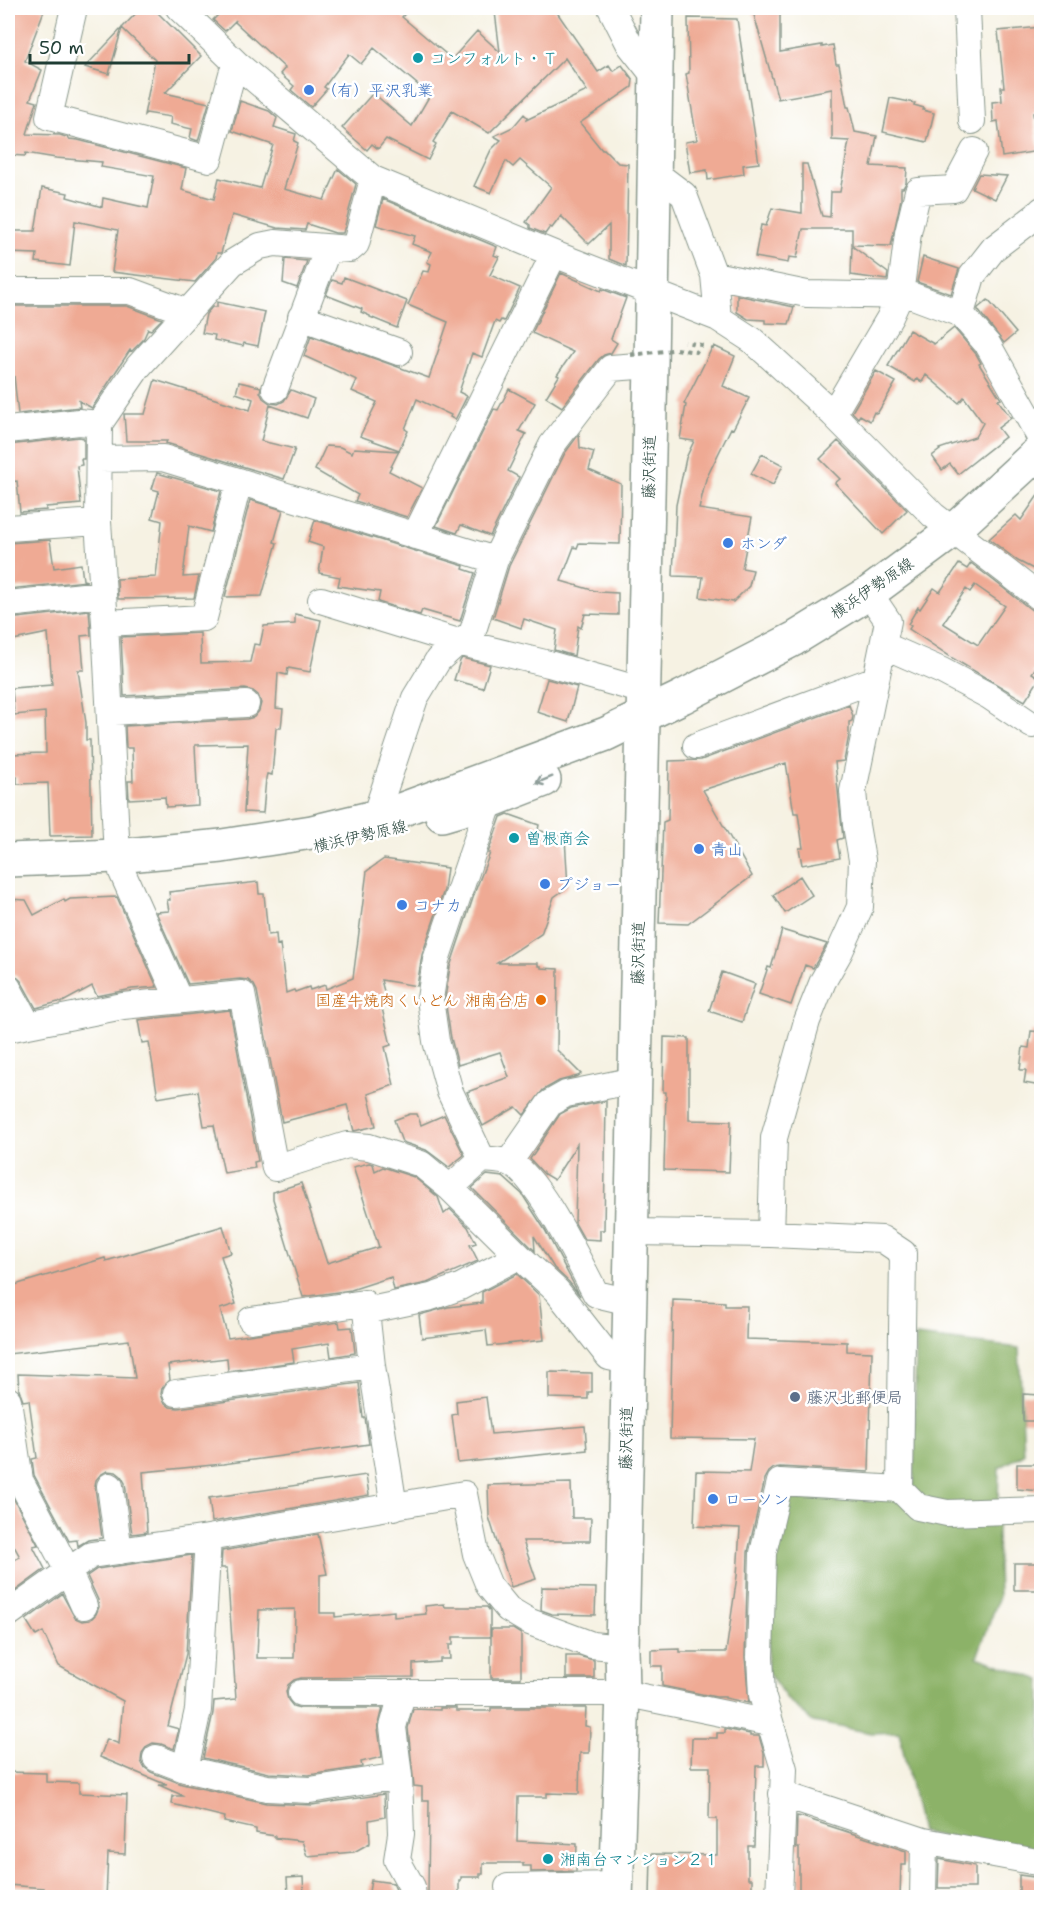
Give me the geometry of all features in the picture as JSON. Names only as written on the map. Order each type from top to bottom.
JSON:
[{"type":"main road","name":"藤沢街道","points":[[616,1891],[623,1693],[628,1361],[652,357],[657,8]]},
{"type":"main road","name":"横浜伊勢原線","points":[[8,876],[119,864],[312,832],[395,812],[587,741],[682,697],[794,639],[869,593],[954,530],[1041,449]]},
{"type":"main road","name":"横浜伊勢原線","points":[[8,860],[119,864],[222,862],[312,848],[396,829],[490,801],[606,756],[643,714]]},
{"type":"street","points":[[74,8],[49,117],[209,159],[232,74],[238,65]]},
{"type":"street","points":[[179,8],[238,65],[374,179],[554,254],[718,318],[752,340],[833,414],[933,515],[1041,599]]},
{"type":"street","points":[[611,8],[630,45],[656,78]]},
{"type":"street","points":[[967,8],[972,121]]},
{"type":"street","points":[[833,414],[890,317],[900,295],[918,191],[954,189],[974,151]]},
{"type":"street","points":[[655,173],[684,195],[714,275],[718,318]]},
{"type":"street","points":[[178,1000],[119,864],[98,522],[99,424],[138,367],[232,263],[260,246],[274,243],[350,249],[356,244],[374,179]]},
{"type":"street","points":[[961,314],[972,276],[994,248],[1041,210]]},
{"type":"street","points":[[275,390],[328,248]]},
{"type":"street","points":[[415,536],[554,254]]},
{"type":"street","points":[[714,275],[807,294],[913,296],[961,314],[988,345],[1041,441]]},
{"type":"street","points":[[8,291],[130,291],[188,312]]},
{"type":"street","points":[[301,317],[399,352]]},
{"type":"street","points":[[375,817],[414,698],[438,660],[458,642],[472,634],[495,560],[552,445],[611,368],[652,357]]},
{"type":"street","points":[[8,430],[79,422],[99,424]]},
{"type":"street","points":[[99,459],[163,458],[495,560]]},
{"type":"street","points":[[105,623],[204,618],[239,481]]},
{"type":"street","points":[[8,528],[98,522]]},
{"type":"street","points":[[771,1234],[774,1138],[807,1021],[823,981],[861,907],[862,860],[853,791],[888,621],[869,593]]},
{"type":"street","points":[[8,604],[102,594]]},
{"type":"street","points":[[321,600],[458,642],[549,664],[643,714]]},
{"type":"street","points":[[883,645],[942,671],[989,696],[1032,725]]},
{"type":"street","points":[[696,746],[876,679]]},
{"type":"street","points":[[110,712],[246,704]]},
{"type":"street","points":[[482,1159],[450,1092],[436,1041],[430,999],[436,960],[490,801]]},
{"type":"street","points":[[8,988],[18,1027],[123,1006],[242,994],[275,1168],[347,1146],[369,1147],[421,1164],[450,1188],[557,1291],[609,1358],[628,1361]]},
{"type":"street","points":[[509,1162],[550,1103],[566,1094],[635,1080]]},
{"type":"street","points":[[450,1188],[482,1159],[509,1162],[524,1173],[556,1219],[596,1294],[630,1302]]},
{"type":"street","points":[[631,1232],[771,1234],[882,1239],[903,1253],[900,1488]]},
{"type":"street","points":[[366,1311],[431,1297],[460,1287],[519,1256]]},
{"type":"street","points":[[251,1320],[364,1303],[394,1506]]},
{"type":"street","points":[[176,1393],[372,1366]]},
{"type":"street","points":[[8,1400],[11,1444],[20,1480],[84,1606]]},
{"type":"street","points":[[779,1898],[784,1769],[762,1695],[760,1657],[763,1553],[780,1482],[900,1488],[918,1506],[947,1513],[1041,1510]]},
{"type":"street","points":[[110,1486],[119,1551]]},
{"type":"street","points":[[8,1614],[91,1555],[208,1538],[464,1494],[476,1554],[489,1586],[508,1609],[530,1622],[591,1645],[622,1648]]},
{"type":"street","points":[[185,1769],[198,1710],[208,1538]]},
{"type":"street","points":[[301,1693],[623,1693],[770,1723]]},
{"type":"street","points":[[402,1694],[393,1727],[399,1776],[401,1834],[397,1860],[412,1887],[413,1898]]},
{"type":"street","points":[[156,1758],[185,1769],[267,1788],[310,1790],[399,1776]]},
{"type":"street","points":[[782,1794],[924,1841],[1041,1863]]},
{"type":"street","points":[[923,1898],[924,1841]]},
{"type":"street","points":[[508,1887],[616,1891]]},
{"type":"path","points":[[652,357],[680,348],[696,352],[701,345],[685,342]]},
{"type":"green space","points":[[916,1336],[1019,1348],[1024,1454],[999,1468],[997,1532],[999,1597],[977,1657],[1041,1680],[1041,1856],[921,1832],[899,1732],[872,1733],[813,1722],[788,1700],[767,1672],[772,1555],[786,1499],[886,1497],[914,1484]]},
{"type":"building","points":[[14,8],[45,8],[25,61],[42,70],[30,100],[37,102],[27,134],[60,135],[186,168],[182,190],[214,199],[219,178],[260,188],[273,145],[232,131],[240,101],[269,111],[277,118],[274,127],[296,134],[294,141],[298,143],[284,189],[324,200],[338,169],[356,184],[343,233],[335,233],[307,224],[305,230],[277,228],[232,215],[221,253],[217,253],[216,258],[195,282],[112,272],[118,230],[75,221],[70,266],[36,262],[37,254],[8,253],[8,231],[35,231],[42,188],[68,193],[67,197],[102,207],[103,198],[148,208],[154,176],[101,167],[102,162],[26,153],[25,156],[8,155],[8,26]]},
{"type":"building","points":[[141,8],[153,8],[201,56],[165,93],[209,103],[198,141],[190,138],[192,129],[170,124],[171,117],[146,113],[144,115],[155,60],[122,28]]},
{"type":"building","points":[[225,8],[410,8],[402,17],[452,59],[477,31],[500,52],[495,12],[554,8],[598,72],[609,65],[613,71],[622,65],[633,80],[632,87],[580,123],[602,150],[604,149],[618,163],[628,164],[626,266],[609,259],[609,225],[589,244],[561,216],[545,234],[530,228],[526,222],[551,187],[520,160],[513,167],[506,161],[491,193],[474,186],[491,150],[501,140],[494,136],[513,127],[524,114],[527,117],[526,120],[587,91],[565,58],[489,133],[452,111],[433,142],[436,144],[428,160],[386,139],[378,149],[372,144],[367,150],[342,128],[373,93],[412,126],[430,95],[374,48],[361,64],[349,54],[324,87],[327,89],[311,107],[291,90],[294,86],[280,74],[285,68],[235,22],[236,20],[225,31],[213,20]]},
{"type":"building","points":[[752,8],[780,8],[780,52],[833,45],[855,132],[877,136],[871,166],[907,168],[906,183],[901,188],[901,199],[891,246],[852,245],[852,229],[803,229],[797,258],[789,257],[788,263],[755,257],[761,225],[766,226],[772,208],[802,213],[802,164],[807,164],[822,216],[830,217],[831,192],[840,192],[849,141],[832,140],[832,89],[778,99]]},
{"type":"building","points":[[688,18],[737,19],[759,163],[743,165],[744,174],[708,180],[707,170],[690,173],[685,142],[697,140],[686,74],[689,73]]},
{"type":"building","points":[[1041,27],[1041,110],[1039,110],[1040,113],[1033,113],[1039,151],[1002,157],[998,121],[993,122],[992,102],[1002,101],[1001,87],[1004,87],[998,31]]},
{"type":"building","points":[[122,28],[109,74],[85,67]]},
{"type":"building","points":[[890,98],[915,103],[914,105],[924,108],[923,110],[934,113],[927,142],[883,132]]},
{"type":"building","points":[[979,174],[1007,176],[995,199],[972,188]]},
{"type":"building","points":[[383,199],[497,247],[494,255],[499,257],[490,275],[520,288],[504,321],[501,320],[499,323],[495,321],[482,357],[472,353],[459,392],[467,396],[455,420],[450,417],[451,415],[417,399],[405,429],[408,431],[399,450],[360,436],[377,402],[352,391],[357,380],[304,356],[311,336],[429,378],[448,322],[408,305],[423,271],[429,272],[431,264],[427,262],[432,252],[412,244],[415,236],[376,225]]},
{"type":"building","points":[[852,246],[888,273],[887,280],[851,275]]},
{"type":"building","points":[[923,257],[959,269],[951,294],[917,282]]},
{"type":"building","points":[[285,259],[307,261],[297,288],[283,283]]},
{"type":"building","points":[[561,273],[601,291],[602,289],[626,298],[611,339],[617,343],[611,353],[599,359],[562,407],[546,397],[559,376],[557,375],[573,352],[532,333]]},
{"type":"building","points":[[344,277],[407,301],[397,328],[370,317],[361,312],[362,309],[326,295],[332,280],[342,283]]},
{"type":"building","points":[[737,295],[794,307],[789,324],[765,323],[765,320],[748,319],[737,312]]},
{"type":"building","points":[[988,300],[1016,333],[1004,343],[978,310]]},
{"type":"building","points":[[217,302],[265,312],[258,346],[244,343],[243,346],[214,340],[215,335],[202,333],[206,314],[212,307],[217,307]]},
{"type":"building","points":[[8,306],[127,306],[162,319],[151,330],[148,329],[143,340],[132,351],[130,350],[92,408],[79,401],[80,407],[18,414],[14,376],[8,376]]},
{"type":"building","points":[[954,328],[976,354],[981,363],[979,364],[1001,399],[998,400],[1011,418],[998,428],[1005,437],[958,474],[950,464],[942,470],[932,456],[939,449],[975,437],[983,423],[964,397],[959,403],[926,375],[922,382],[917,379],[915,382],[888,366],[909,330],[934,344]]},
{"type":"building","points":[[714,346],[735,356],[723,386],[749,398],[733,429],[731,428],[706,479],[699,509],[752,517],[742,568],[753,570],[749,586],[733,602],[700,597],[703,577],[673,576],[676,505],[686,458],[694,441],[680,439],[686,405],[684,404]]},
{"type":"building","points":[[876,371],[896,382],[877,414],[874,412],[870,421],[860,415],[858,418],[852,412]]},
{"type":"building","points":[[155,380],[250,410],[253,399],[236,393],[239,382],[261,387],[260,392],[263,398],[270,403],[278,404],[284,401],[291,390],[314,399],[307,418],[270,405],[261,441],[295,449],[284,479],[166,443],[167,441],[126,441],[124,414],[145,414]]},
{"type":"building","points":[[509,389],[535,403],[519,431],[526,434],[508,471],[519,477],[490,536],[461,525],[457,533],[436,526],[494,409],[498,410]]},
{"type":"building","points":[[579,434],[580,448],[594,452],[589,470],[621,484],[620,544],[579,543],[577,548],[574,547],[561,581],[599,592],[618,593],[618,615],[585,614],[581,628],[578,626],[574,656],[554,650],[557,630],[524,619],[521,628],[493,618],[509,566],[565,453]]},
{"type":"building","points":[[84,438],[84,459],[81,459],[82,465],[77,466],[81,504],[20,512],[17,481],[8,482],[8,445]]},
{"type":"building","points":[[838,441],[907,510],[883,534],[835,483],[840,479],[820,459]]},
{"type":"building","points":[[326,446],[340,447],[352,453],[354,448],[399,451],[389,471],[422,488],[407,517],[355,501],[358,495],[315,470]]},
{"type":"building","points":[[762,454],[783,465],[773,485],[751,474]]},
{"type":"building","points":[[157,473],[221,491],[211,532],[189,526],[183,577],[199,576],[194,598],[118,599],[117,579],[156,577],[162,521],[152,518],[159,491],[152,489]]},
{"type":"building","points":[[1041,491],[1041,573],[1018,561],[989,539],[1016,515],[1021,520]]},
{"type":"building","points":[[250,500],[283,510],[274,542],[277,543],[262,596],[225,597]]},
{"type":"building","points":[[315,520],[464,566],[463,569],[475,573],[460,621],[422,610],[420,615],[378,602],[380,592],[338,586],[340,577],[319,573],[323,547],[308,542]]},
{"type":"building","points":[[50,540],[54,568],[81,564],[83,580],[87,581],[8,589],[8,543]]},
{"type":"building","points":[[971,563],[1033,611],[1041,614],[1041,660],[1032,673],[1040,678],[1025,701],[909,629],[911,626],[908,624],[918,607],[920,609],[934,588],[940,592],[959,564],[967,569]],"holes":[[[975,585],[1005,606],[978,645],[943,623],[966,589],[970,592]]]},
{"type":"building","points":[[89,610],[91,635],[81,636],[84,670],[78,670],[86,723],[86,740],[90,740],[92,835],[50,836],[48,783],[17,784],[17,777],[10,778],[9,754],[46,753],[45,712],[14,715],[12,688],[52,685],[48,633],[8,641],[8,619]]},
{"type":"building","points":[[295,614],[321,620],[310,672],[288,668],[287,675],[278,673],[276,708],[283,709],[281,728],[276,728],[272,775],[267,774],[266,778],[263,813],[244,812],[248,744],[195,745],[198,805],[166,807],[165,797],[129,799],[128,781],[133,781],[132,748],[126,748],[125,726],[247,719],[254,717],[261,703],[258,695],[245,689],[124,696],[121,637],[200,633],[201,663],[250,662],[254,644],[260,645],[264,626],[295,624]]},
{"type":"building","points":[[462,658],[490,665],[483,688],[454,680]]},
{"type":"building","points":[[547,679],[577,687],[568,722],[537,712]]},
{"type":"building","points":[[849,705],[853,716],[852,721],[849,722],[844,761],[835,762],[843,838],[837,840],[840,858],[802,865],[799,848],[803,848],[798,813],[794,813],[786,763],[703,790],[752,876],[688,924],[659,923],[663,822],[668,820],[669,761],[701,760]]},
{"type":"building","points":[[508,814],[539,825],[538,830],[565,838],[568,887],[554,897],[541,934],[497,963],[538,963],[541,968],[558,969],[557,1050],[581,1074],[559,1081],[543,1090],[524,1115],[516,1107],[483,1126],[467,1092],[509,1077],[500,1052],[458,1065],[445,999],[450,967],[490,853],[488,853],[501,817]]},
{"type":"building","points":[[384,859],[447,868],[444,890],[422,955],[417,986],[381,980],[386,999],[380,1000],[391,1045],[385,1047],[394,1085],[368,1094],[376,1126],[354,1131],[347,1105],[282,1122],[254,985],[248,980],[240,979],[188,984],[156,912],[169,911],[167,900],[170,900],[169,892],[258,882],[259,894],[264,894],[268,935],[276,934],[277,945],[280,944],[286,993],[309,987],[310,990],[325,985],[326,989],[353,978],[367,871]]},
{"type":"building","points":[[800,876],[812,895],[785,913],[773,895]]},
{"type":"building","points":[[117,897],[157,987],[97,996],[92,986],[61,1003],[36,1008],[21,981],[12,974],[8,966],[8,899],[26,900],[34,915],[64,899],[65,902],[70,899]]},
{"type":"building","points":[[782,930],[827,944],[813,968],[805,965],[791,1005],[759,994],[768,967],[771,968]]},
{"type":"building","points":[[722,972],[755,984],[742,1022],[709,1011]]},
{"type":"building","points":[[230,1010],[258,1161],[254,1162],[255,1168],[224,1173],[214,1125],[204,1126],[198,1091],[158,1098],[149,1042],[142,1043],[138,1020]]},
{"type":"building","points":[[1031,1031],[1041,1032],[1041,1086],[1024,1083],[1026,1070],[1020,1070],[1023,1047],[1029,1048]]},
{"type":"building","points":[[664,1037],[689,1038],[689,1120],[731,1121],[729,1172],[664,1170],[666,1092],[663,1092]]},
{"type":"building","points":[[606,1101],[604,1230],[600,1230],[600,1240],[584,1239],[575,1223],[577,1144],[554,1180],[544,1174],[530,1159],[560,1114],[571,1108]]},
{"type":"building","points":[[417,1114],[421,1125],[444,1115],[464,1155],[449,1167],[426,1150],[402,1142],[394,1120]]},
{"type":"building","points":[[373,1164],[375,1171],[383,1167],[414,1177],[438,1197],[444,1214],[450,1209],[468,1227],[476,1243],[470,1245],[478,1261],[427,1283],[394,1290],[391,1277],[351,1290],[303,1297],[273,1199],[273,1192],[301,1183],[327,1263],[379,1247],[353,1167]]},
{"type":"building","points":[[487,1175],[503,1177],[522,1194],[545,1230],[580,1296],[554,1268],[534,1236],[535,1251],[472,1188]]},
{"type":"building","points":[[223,1226],[231,1253],[221,1256],[236,1304],[220,1309],[228,1338],[339,1322],[340,1328],[352,1327],[355,1353],[331,1357],[329,1343],[292,1349],[294,1362],[228,1371],[227,1358],[168,1365],[170,1380],[162,1388],[161,1394],[164,1402],[170,1407],[178,1408],[359,1383],[369,1444],[223,1464],[143,1472],[147,1532],[132,1534],[125,1483],[116,1472],[107,1471],[96,1480],[95,1487],[102,1538],[88,1540],[78,1546],[77,1540],[69,1541],[34,1475],[32,1459],[37,1458],[29,1400],[23,1401],[19,1390],[18,1374],[135,1378],[129,1340],[8,1354],[8,1287]]},
{"type":"building","points":[[517,1274],[539,1295],[544,1340],[488,1346],[486,1330],[422,1338],[419,1315],[448,1307],[482,1303],[482,1292]]},
{"type":"building","points":[[673,1300],[725,1302],[725,1306],[747,1306],[746,1339],[847,1342],[847,1351],[872,1352],[869,1472],[780,1467],[769,1472],[765,1479],[748,1552],[745,1657],[749,1703],[662,1686],[662,1666],[651,1666],[651,1650],[726,1652],[737,1576],[740,1528],[694,1526],[696,1471],[749,1472],[754,1439],[670,1438]]},
{"type":"building","points":[[549,1372],[592,1373],[592,1392],[588,1392],[588,1399],[549,1398]]},
{"type":"building","points":[[1023,1394],[1041,1395],[1041,1421],[1023,1421]]},
{"type":"building","points":[[486,1397],[491,1434],[585,1426],[587,1450],[458,1463],[452,1415],[457,1414],[456,1401]]},
{"type":"building","points":[[1017,1464],[1041,1464],[1041,1491],[1017,1489]]},
{"type":"building","points":[[366,1475],[369,1495],[212,1522],[209,1498]]},
{"type":"building","points":[[571,1483],[572,1518],[591,1518],[590,1541],[523,1541],[536,1579],[511,1587],[489,1517],[488,1485]]},
{"type":"building","points":[[8,1488],[38,1545],[33,1546],[45,1569],[11,1594],[8,1588],[8,1563],[20,1557],[8,1535]]},
{"type":"building","points":[[318,1534],[327,1574],[320,1575],[320,1613],[335,1613],[335,1617],[394,1611],[394,1617],[426,1614],[425,1606],[444,1604],[445,1607],[487,1607],[490,1611],[490,1637],[453,1637],[453,1645],[449,1645],[450,1659],[413,1664],[413,1677],[301,1678],[288,1685],[286,1692],[288,1700],[293,1706],[300,1708],[383,1708],[378,1728],[382,1757],[361,1762],[362,1767],[309,1775],[269,1773],[203,1758],[214,1701],[236,1699],[227,1568],[221,1568],[222,1551]],"holes":[[[295,1609],[294,1658],[257,1658],[259,1610]]]},
{"type":"building","points":[[192,1555],[186,1654],[168,1726],[179,1729],[174,1749],[153,1743],[147,1746],[142,1753],[141,1761],[144,1767],[182,1784],[266,1803],[312,1805],[384,1794],[385,1817],[369,1820],[370,1843],[354,1852],[307,1856],[302,1841],[256,1833],[256,1829],[224,1822],[225,1817],[172,1804],[173,1796],[184,1796],[159,1785],[167,1785],[100,1757],[107,1739],[119,1744],[123,1701],[59,1666],[43,1632],[36,1636],[26,1620],[62,1594],[75,1618],[82,1621],[90,1620],[99,1607],[87,1576],[97,1569]]},
{"type":"building","points":[[1014,1563],[1040,1563],[1041,1590],[1014,1590]]},
{"type":"building","points":[[542,1587],[596,1588],[595,1615],[552,1614],[541,1610]]},
{"type":"building","points":[[491,1629],[513,1629],[521,1634],[521,1678],[491,1678]]},
{"type":"building","points":[[566,1656],[594,1660],[594,1678],[566,1678]]},
{"type":"building","points":[[440,1708],[456,1708],[456,1711],[491,1711],[491,1708],[586,1708],[585,1726],[590,1727],[589,1753],[580,1753],[579,1794],[547,1793],[547,1797],[518,1797],[517,1841],[577,1844],[576,1871],[531,1872],[531,1866],[523,1866],[523,1863],[483,1863],[483,1874],[480,1874],[480,1877],[461,1877],[459,1898],[428,1898],[429,1800],[422,1800],[422,1787],[414,1786],[408,1728],[413,1709],[440,1710]]},
{"type":"building","points":[[725,1729],[750,1734],[750,1736],[759,1736],[764,1753],[764,1766],[756,1766],[754,1846],[748,1846],[748,1879],[752,1879],[752,1898],[650,1898],[651,1854],[717,1855],[717,1819],[709,1819],[710,1767],[691,1767],[692,1738],[717,1738],[717,1733],[725,1733]]},
{"type":"building","points":[[8,1772],[46,1773],[46,1782],[79,1783],[79,1793],[127,1795],[125,1854],[108,1853],[106,1898],[44,1898],[44,1888],[8,1885]]},
{"type":"building","points":[[797,1816],[906,1851],[906,1865],[901,1865],[900,1898],[799,1898]]},
{"type":"building","points":[[939,1859],[975,1866],[975,1888],[938,1888]]},
{"type":"building","points":[[1019,1875],[1041,1878],[1041,1898],[1019,1898]]},
{"type":"building","points":[[303,1877],[304,1894],[288,1895],[287,1878]]},
{"type":"building","points":[[371,1880],[393,1883],[398,1898],[368,1898]]},
{"type":"place","name":"コンフォルト・Ｔ","points":[[418,58]]},
{"type":"place","name":"（有）平沢乳業","points":[[309,90]]},
{"type":"place","name":"ホンダ","points":[[728,543]]},
{"type":"place","name":"曽根商会","points":[[514,838]]},
{"type":"place","name":"青山","points":[[699,849]]},
{"type":"place","name":"プジョー","points":[[545,884]]},
{"type":"place","name":"コナカ","points":[[402,905]]},
{"type":"place","name":"国産牛焼肉くいどん 湘南台店","points":[[541,1000]]},
{"type":"place","name":"藤沢北郵便局","points":[[795,1397]]},
{"type":"place","name":"ローソン","points":[[713,1499]]},
{"type":"place","name":"湘南台マンション２１","points":[[548,1859]]}]
